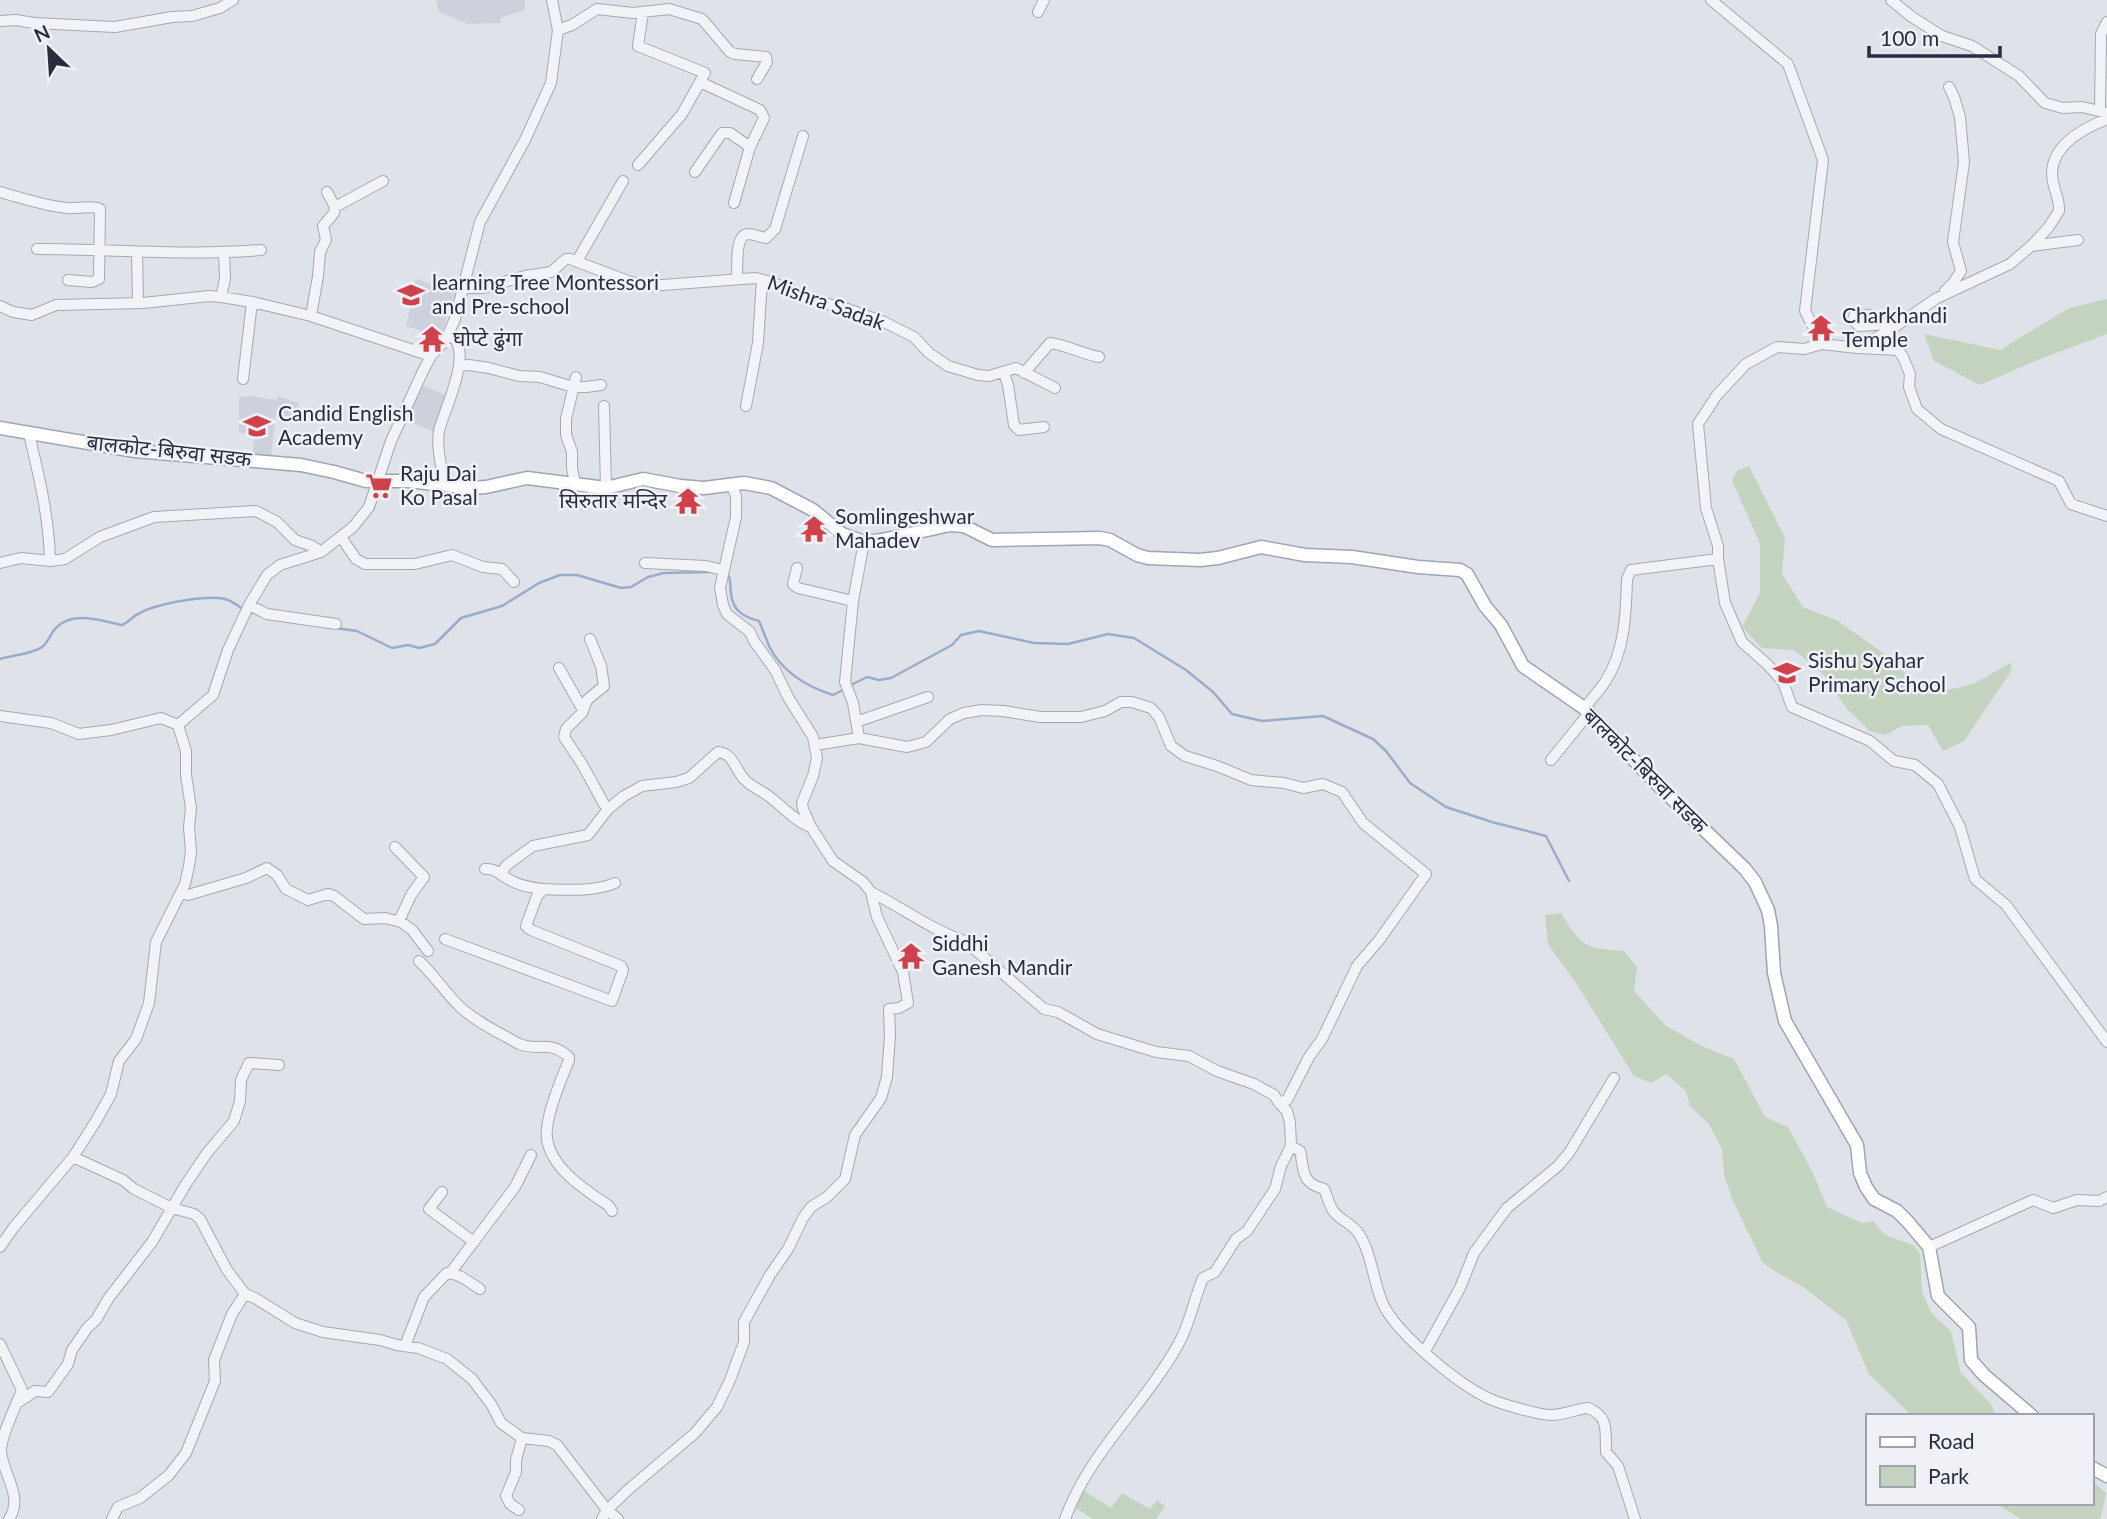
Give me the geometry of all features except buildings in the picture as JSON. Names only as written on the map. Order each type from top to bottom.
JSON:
[{"type":"main road","name":"बालकोट-बिरुवा सडक","points":[[0,428],[135,451],[301,465],[366,481],[408,481],[471,488],[527,478],[606,488]]},
{"type":"main road","points":[[606,488],[643,479],[695,488],[744,483],[771,488],[813,510],[842,534],[864,542]]},
{"type":"main road","name":"बालकोट-बिरुवा सडक","points":[[864,542],[950,525],[964,526],[992,540],[1100,538],[1110,540],[1137,555],[1162,559],[1218,558],[1261,547],[1306,555],[1352,556],[1418,567],[1452,568],[1467,574],[1524,666],[1587,711],[1755,882],[1768,910],[1779,999],[1790,1033],[1857,1145],[1860,1173],[1870,1193],[1874,1199],[1897,1211],[1929,1247]]},
{"type":"main road","points":[[1929,1247],[1938,1296],[1969,1327],[1971,1360],[1984,1375],[2030,1414]]},
{"type":"street","points":[[0,20],[115,27],[192,16],[220,8],[233,0]]},
{"type":"street","points":[[178,725],[214,695],[223,662],[249,605],[271,571],[280,565],[321,552],[353,527],[369,507],[391,441],[423,371],[449,334],[481,222],[525,140],[551,83],[558,30],[552,0]]},
{"type":"street","points":[[1038,12],[1044,0]]},
{"type":"street","points":[[1711,0],[1788,65],[1823,160],[1805,311],[1822,344]]},
{"type":"street","points":[[1891,0],[1942,36],[1972,46],[2020,76],[2045,103],[2063,108],[2082,107],[2105,114]]},
{"type":"street","points":[[558,30],[572,25],[597,9],[625,13],[669,9],[696,16],[706,23],[730,52],[740,56],[766,57],[767,62],[757,79]]},
{"type":"street","points":[[638,164],[682,114],[705,72],[638,46],[643,12]]},
{"type":"street","points":[[2105,114],[2100,41],[2107,22]]},
{"type":"street","points":[[700,82],[760,110],[764,118],[750,148],[734,203]]},
{"type":"street","points":[[1857,348],[1901,323],[1937,298],[1961,271],[1953,242],[1964,162],[1961,117],[1949,87]]},
{"type":"street","points":[[1937,298],[2010,264],[2048,228],[2059,211],[2052,172],[2057,154],[2105,114]]},
{"type":"street","points":[[695,172],[722,133],[730,133],[750,148]]},
{"type":"street","points":[[737,278],[738,241],[748,234],[766,238],[775,229],[803,136]]},
{"type":"street","points":[[335,207],[383,181]]},
{"type":"street","points":[[463,288],[483,288],[551,272],[566,260],[577,261],[623,181]]},
{"type":"street","points":[[0,192],[53,206],[98,208],[102,213],[98,248],[99,279],[92,282],[68,280]]},
{"type":"street","points":[[311,316],[320,252],[326,240],[323,226],[334,214],[335,207],[327,192]]},
{"type":"street","points":[[2031,246],[2078,240]]},
{"type":"street","points":[[37,249],[98,248],[137,253],[224,253],[261,250]]},
{"type":"street","points":[[137,253],[138,303]]},
{"type":"street","points":[[221,297],[225,279],[224,253]]},
{"type":"street","name":"Mishra Sadak","points":[[577,261],[628,281],[649,286],[750,277],[762,280],[822,303],[884,322],[914,337],[929,353],[948,366],[978,376],[1004,373],[1016,368],[1055,388]]},
{"type":"street","points":[[746,406],[758,343],[762,280]]},
{"type":"street","points":[[0,306],[13,312],[32,315],[56,304],[138,303],[221,297],[311,316],[431,356]]},
{"type":"street","points":[[243,379],[252,302]]},
{"type":"street","points":[[1870,315],[1854,316],[1853,320],[1859,326],[1901,323]]},
{"type":"street","points":[[445,485],[440,461],[439,433],[459,366],[459,347],[455,338],[449,334]]},
{"type":"street","points":[[1024,373],[1051,343],[1062,344],[1077,352],[1099,357]]},
{"type":"street","points":[[2107,516],[2071,504],[2059,481],[1941,429],[1917,409],[1909,387],[1910,373],[1898,351],[1822,344],[1804,349],[1777,347],[1746,364],[1717,395],[1698,424],[1706,508],[1718,546],[1725,603],[1742,642],[1783,682],[1792,707],[1870,741],[1894,761],[1915,765],[1938,784],[1960,827],[1975,879],[2006,905],[2107,1042]]},
{"type":"street","points":[[459,366],[469,365],[519,376],[574,382],[586,387],[601,385]]},
{"type":"street","points":[[1004,373],[1014,425],[1017,429],[1044,427]]},
{"type":"street","points":[[574,382],[566,419],[566,435],[572,452],[575,483]]},
{"type":"street","points":[[604,406],[606,488]]},
{"type":"street","points":[[29,434],[50,534],[51,561]]},
{"type":"street","points":[[605,1515],[629,1489],[695,1433],[717,1407],[744,1342],[744,1322],[770,1275],[811,1207],[827,1197],[845,1180],[855,1135],[881,1098],[887,1077],[889,1009],[908,1003],[903,972],[877,917],[871,892],[863,882],[833,861],[811,827],[802,803],[817,758],[813,737],[750,632],[727,614],[723,605],[720,588],[722,571],[736,517],[736,496],[731,484]]},
{"type":"street","points":[[0,563],[21,558],[51,561],[65,559],[100,537],[154,517],[256,511],[277,522],[295,540],[321,552]]},
{"type":"street","points":[[341,537],[356,559],[365,564],[415,565],[452,555],[483,567],[502,569],[514,582]]},
{"type":"street","points":[[859,738],[847,686],[853,601],[864,542]]},
{"type":"street","points":[[1551,760],[1587,711],[1616,660],[1621,644],[1627,579],[1631,570],[1718,559]]},
{"type":"street","points":[[645,563],[706,566],[722,571]]},
{"type":"street","points":[[797,568],[793,584],[797,588],[853,601]]},
{"type":"street","points":[[249,605],[267,614],[336,624]]},
{"type":"street","points":[[590,639],[605,683],[587,700],[566,729],[564,737],[608,809]]},
{"type":"street","points":[[559,668],[583,709]]},
{"type":"street","points":[[856,722],[928,697]]},
{"type":"street","points":[[815,745],[859,738],[907,747],[926,742],[950,719],[964,713],[1003,710],[1040,717],[1081,717],[1105,711],[1121,702],[1132,702],[1151,708],[1160,717],[1171,746],[1185,756],[1217,765],[1251,780],[1303,788],[1323,784],[1342,792],[1363,824],[1426,874],[1380,939],[1357,966],[1322,1039],[1287,1100],[1279,1103]]},
{"type":"street","points":[[0,716],[51,723],[79,734],[111,730],[161,718],[178,725]]},
{"type":"street","points":[[2,1238],[73,1157],[96,1121],[111,1094],[119,1061],[136,1039],[149,1003],[156,942],[185,884],[191,851],[191,808],[186,751],[178,725]]},
{"type":"street","points":[[500,874],[507,865],[533,846],[588,835],[608,809],[642,786],[689,778],[714,754],[723,752],[730,757],[745,780],[787,813],[811,827]]},
{"type":"street","points":[[395,847],[424,877],[411,895],[399,921]]},
{"type":"street","points":[[180,892],[188,895],[222,886],[267,868],[286,889],[307,900],[328,894],[364,919],[385,918],[399,921],[412,930],[428,951]]},
{"type":"street","points":[[485,869],[492,868],[522,885],[544,889],[586,888],[615,883]]},
{"type":"street","points":[[445,939],[612,1000],[623,970],[621,966],[526,926],[537,895],[544,889]]},
{"type":"street","points":[[871,892],[951,937],[965,941],[1044,1009],[1058,1012],[1097,1034],[1156,1052],[1189,1056],[1217,1071],[1254,1084],[1274,1094],[1286,1111],[1290,1123],[1291,1146],[1281,1166],[1275,1189],[1247,1231],[1236,1239],[1215,1272],[1203,1278],[1179,1342],[1139,1404],[1100,1451],[1078,1487],[1065,1519]]},
{"type":"street","points":[[418,961],[431,972],[457,1004],[472,1016],[527,1048],[551,1046],[569,1057],[554,1100],[547,1132],[548,1143],[558,1164],[612,1211]]},
{"type":"street","points":[[17,1403],[35,1391],[48,1392],[68,1364],[72,1350],[80,1338],[152,1242],[207,1153],[234,1121],[240,1101],[241,1080],[249,1063],[279,1065]]},
{"type":"street","points":[[1426,1351],[1460,1288],[1474,1253],[1507,1209],[1558,1167],[1614,1078]]},
{"type":"street","points":[[1291,1146],[1300,1151],[1306,1180],[1315,1188],[1324,1189],[1336,1214],[1358,1231],[1384,1306],[1395,1322],[1458,1380],[1490,1399],[1551,1415],[1588,1408],[1597,1411],[1606,1430],[1606,1452],[1618,1465],[1635,1519]]},
{"type":"street","points":[[405,1346],[424,1297],[451,1272],[474,1242],[515,1187],[531,1155]]},
{"type":"street","points":[[73,1157],[123,1180],[134,1189],[172,1208],[194,1214],[206,1227],[214,1248],[245,1294],[255,1297],[295,1322],[323,1332],[372,1338],[427,1351],[447,1359],[472,1379],[491,1404],[501,1423],[522,1438],[549,1441],[557,1445],[605,1515],[618,1519]]},
{"type":"street","points":[[442,1192],[429,1209],[474,1242]]},
{"type":"street","points":[[1929,1247],[2033,1200],[2053,1208],[2077,1200],[2099,1201],[2107,1196]]},
{"type":"street","points":[[451,1272],[480,1289]]},
{"type":"street","points":[[112,1519],[118,1507],[140,1498],[169,1475],[186,1453],[215,1381],[214,1360],[232,1314],[245,1294]]},
{"type":"street","points":[[0,1343],[22,1390],[2,1439],[1,1454],[15,1504],[9,1519]]},
{"type":"street","points":[[519,1510],[510,1504],[506,1496],[516,1472],[522,1438]]},
{"type":"street","points":[[118,1507],[124,1519]]},
{"type":"shaded area","points":[[436,0],[525,0],[525,10],[501,17],[500,23],[468,24],[439,12]]},
{"type":"shaded area","points":[[416,279],[455,292],[438,337],[406,326]]},
{"type":"shaded area","points":[[422,385],[450,397],[434,432],[406,420]]},
{"type":"shaded area","name":"Candid English Academy","points":[[277,396],[299,403],[298,418],[276,414],[271,456],[252,454],[256,433],[239,433],[239,397],[277,400]]},
{"type":"green space","points":[[2107,299],[2107,334],[1980,385],[1934,361],[1924,334],[2000,350],[2069,308]]},
{"type":"green space","points":[[1749,466],[1785,538],[1782,574],[1803,607],[1838,621],[1883,653],[1929,694],[1973,684],[2012,662],[2010,673],[1964,741],[1943,751],[1928,725],[1902,726],[1885,735],[1870,731],[1847,709],[1824,675],[1794,650],[1762,648],[1742,627],[1760,593],[1760,544],[1732,480],[1737,471]]},
{"type":"green space","points":[[1561,913],[1585,944],[1600,949],[1624,951],[1637,967],[1634,991],[1666,1026],[1702,1046],[1734,1059],[1765,1117],[1788,1127],[1813,1173],[1827,1207],[1862,1223],[1873,1221],[1885,1235],[1913,1245],[1920,1254],[1922,1292],[1932,1314],[1951,1331],[1961,1373],[1991,1404],[1995,1414],[1909,1414],[1869,1374],[1846,1320],[1803,1287],[1763,1263],[1733,1201],[1724,1175],[1722,1149],[1709,1124],[1690,1106],[1686,1091],[1666,1074],[1651,1083],[1634,1076],[1576,983],[1548,944],[1545,915]]},
{"type":"green space","points":[[2093,1482],[2106,1493],[2101,1517],[2098,1519],[2021,1519],[1998,1505],[2093,1505]]},
{"type":"green space","points":[[1078,1487],[1111,1508],[1122,1493],[1150,1509],[1157,1500],[1165,1506],[1156,1519],[1093,1519],[1070,1504]]},
{"type":"waterway","points":[[335,628],[357,631],[392,648],[408,645],[419,648],[435,644],[461,618],[502,606],[539,583],[560,575],[577,575],[621,588],[631,587],[648,577],[664,573],[711,572]]},
{"type":"waterway","points":[[727,575],[730,578],[734,605],[744,615],[759,621],[770,648],[782,664],[797,678],[824,692],[833,695],[845,689]]},
{"type":"waterway","points":[[0,659],[39,649],[56,628],[72,619],[89,618],[122,625],[138,614],[158,606],[209,598],[228,600],[243,609]]},
{"type":"waterway","points":[[851,685],[867,677],[879,680],[891,678],[952,645],[961,635],[979,631],[1034,643],[1068,644],[1108,634],[1134,638],[1186,670],[1213,692],[1232,714],[1262,721],[1323,716],[1373,739],[1386,751],[1410,783],[1446,807],[1546,836],[1569,881]]},
{"type":"place","name":"learning Tree Montessori and Pre-school","points":[[411,295]]},
{"type":"place","name":"Charkhandi Temple","points":[[1821,328]]},
{"type":"place","name":"घोप्टे ढुंगा","points":[[432,339]]},
{"type":"place","name":"Candid English Academy","points":[[257,426]]},
{"type":"place","name":"Raju Dai Ko Pasal","points":[[379,486]]},
{"type":"place","name":"सिरुतार मन्दिर","points":[[688,501]]},
{"type":"place","name":"Somlingeshwar Mahadev","points":[[814,529]]},
{"type":"place","name":"Sishu Syahar Primary School","points":[[1787,673]]},
{"type":"place","name":"Siddhi Ganesh Mandir","points":[[911,956]]}]
